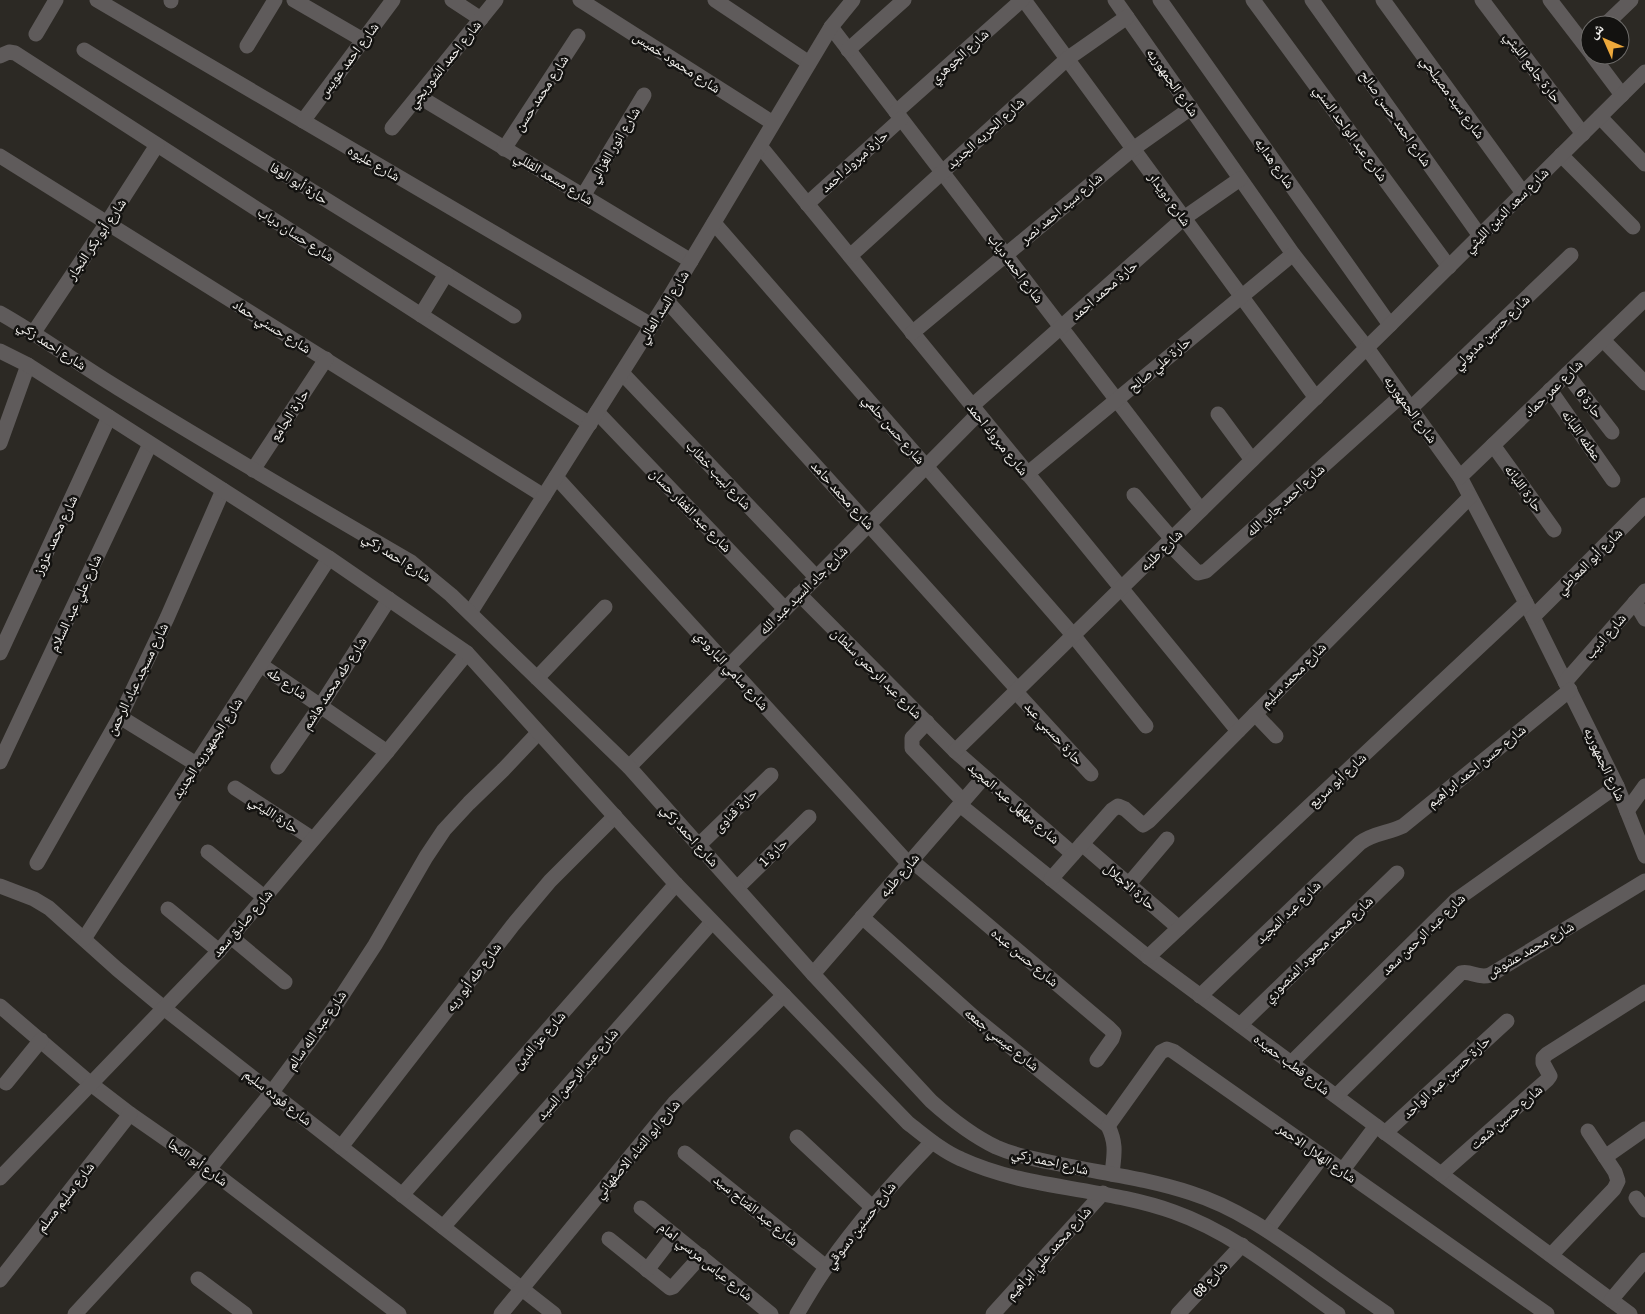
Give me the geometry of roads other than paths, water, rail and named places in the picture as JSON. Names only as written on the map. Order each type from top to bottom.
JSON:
[{"type":"street","points":[[36,34],[56,0]]},
{"type":"street","name":"شارع عليوه","points":[[97,0],[652,326]]},
{"type":"street","points":[[247,46],[275,0]]},
{"type":"street","points":[[294,0],[363,40]]},
{"type":"street","name":"شارع احمد عويس","points":[[303,121],[393,0]]},
{"type":"street","points":[[452,0],[481,18]]},
{"type":"street","name":"شارع احمد الشوربجي","points":[[392,128],[496,0]]},
{"type":"street","name":"شارع محمود خميس","points":[[580,0],[773,123]]},
{"type":"street","points":[[716,0],[809,63]]},
{"type":"street","name":"شارع السد العالي","points":[[470,613],[667,302],[831,27],[854,0]]},
{"type":"street","points":[[848,50],[904,0]]},
{"type":"street","name":"شارع دويدار","points":[[1023,0],[1316,398]]},
{"type":"street","name":"شارع الجوهري","points":[[899,115],[1023,0]]},
{"type":"street","name":"شارع الجمهوريه","points":[[1115,0],[1292,254],[1367,348],[1460,477],[1526,603],[1617,786],[1645,856]]},
{"type":"street","name":"شارع هدايه","points":[[1160,0],[1390,326]]},
{"type":"street","name":"شارع عبد الواحد السني","points":[[1253,0],[1449,266]]},
{"type":"street","name":"شارع احمد حسن صالح","points":[[1312,0],[1480,236]]},
{"type":"street","name":"شارع سيد مصيلحي","points":[[1383,0],[1523,193]]},
{"type":"street","name":"حارة جامع الليثي","points":[[1482,0],[1583,134]]},
{"type":"street","points":[[1550,0],[1580,40]]},
{"type":"street","points":[[1617,15],[1631,0]]},
{"type":"street","name":"شارع الحريه الجديد","points":[[850,256],[1067,59],[1127,17]]},
{"type":"street","name":"شارع احمد دياب","points":[[831,27],[1201,510]]},
{"type":"street","name":"شارع محمد حسن","points":[[504,148],[578,36]]},
{"type":"street","name":"حارة أبو الوفا","points":[[84,50],[514,316]]},
{"type":"street","name":"شارع حسان دياب","points":[[0,56],[9,52],[15,53],[421,315],[593,418]]},
{"type":"street","points":[[1599,65],[1622,95]]},
{"type":"street","name":"شارع سعد الدين الليثي","points":[[1367,348],[1645,72]]},
{"type":"street","name":"شارع انور الغزالي","points":[[583,196],[644,95]]},
{"type":"street","name":"شارع مسعد القللي","points":[[418,96],[691,261]]},
{"type":"street","name":"شارع سيد احمد نصر","points":[[912,333],[1133,149],[1191,108]]},
{"type":"street","name":"حارة مبروك احمد","points":[[807,204],[899,115]]},
{"type":"street","points":[[1600,117],[1645,164]]},
{"type":"street","name":"شارع أبو بكر النجار","points":[[34,332],[157,145]]},
{"type":"street","name":"شارع مبروك احمد","points":[[760,146],[1238,730]]},
{"type":"street","points":[[1561,155],[1633,227]]},
{"type":"street","name":"شارع حسني حماد","points":[[0,156],[544,496]]},
{"type":"street","name":"حارة محمد احمد","points":[[975,410],[1061,327],[1184,218],[1240,179]]},
{"type":"street","name":"شارع حسن حلمي","points":[[714,223],[1073,635],[1146,726]]},
{"type":"street","name":"حارة علي صالح","points":[[1027,474],[1292,254]]},
{"type":"street","name":"شارع حسين مدبولي","points":[[1411,408],[1571,255]]},
{"type":"street","points":[[421,315],[446,274]]},
{"type":"street","name":"شارع عمر حماد","points":[[1460,477],[1645,299]]},
{"type":"street","name":"شارع محمد حامد","points":[[667,302],[1017,691]]},
{"type":"street","name":"شارع احمد زكي","points":[[0,313],[34,332],[116,387],[411,562],[431,578],[470,613],[629,767],[813,974],[931,1101],[951,1119],[996,1147],[1022,1156],[1152,1181],[1192,1193],[1231,1209],[1267,1230],[1387,1314]]},
{"type":"street","points":[[1603,340],[1645,383]]},
{"type":"street","name":"شارع طلبه","points":[[955,752],[1367,348]]},
{"type":"street","name":"شارع احمد زكي","points":[[0,350],[28,365],[328,558],[467,653],[712,922],[908,1122],[932,1142],[960,1159],[986,1169],[1026,1180],[1139,1200],[1175,1212],[1210,1227],[1242,1245],[1330,1312]]},
{"type":"street","name":"حارة الجامع","points":[[253,470],[326,360]]},
{"type":"street","points":[[0,443],[28,365]]},
{"type":"street","name":"شارع لبيب خطاب","points":[[622,372],[816,578]]},
{"type":"street","name":"حارة 6","points":[[1567,374],[1612,432]]},
{"type":"street","name":"عطفه اللبانه","points":[[1550,390],[1613,480]]},
{"type":"street","name":"شارع احمد جاب الله","points":[[1170,541],[1192,569],[1198,573],[1206,571],[1401,396]]},
{"type":"street","name":"شارع جاد السيد عبد الله","points":[[629,767],[926,466],[975,410]]},
{"type":"street","points":[[1218,414],[1252,460]]},
{"type":"street","name":"شارع محمد عزوز","points":[[0,653],[109,418]]},
{"type":"street","name":"شارع عبد الغفار حسان","points":[[593,418],[785,609]]},
{"type":"street","name":"شارع علي عبد السلام","points":[[0,762],[150,444]]},
{"type":"street","name":"حارة اللبانه","points":[[1494,445],[1554,530]]},
{"type":"street","name":"شارع سامي البارودي","points":[[556,477],[910,862]]},
{"type":"street","name":"شارع مسجد عباد الرحمن","points":[[37,863],[120,717],[163,626],[223,490]]},
{"type":"street","points":[[1134,495],[1170,541]]},
{"type":"street","name":"شارع محمد سليم","points":[[1077,849],[1112,810],[1118,806],[1125,809],[1142,825],[1149,821],[1470,496]]},
{"type":"street","name":"شارع أبو المعاطي","points":[[1533,617],[1645,505]]},
{"type":"street","name":"شارع الجمهوريه الجديد","points":[[84,939],[328,558]]},
{"type":"street","name":"شارع عبد الرحمن سلطان","points":[[799,594],[955,752]]},
{"type":"street","points":[[1640,596],[1645,619]]},
{"type":"street","name":"شارع اديب","points":[[1568,686],[1640,596]]},
{"type":"street","name":"شارع طه محمد هاشم","points":[[278,767],[321,706],[389,599]]},
{"type":"street","name":"شارع أبو سريع","points":[[1148,957],[1526,603]]},
{"type":"street","points":[[536,678],[605,607]]},
{"type":"street","name":"شارع صادق سعد","points":[[2,1172],[165,1009],[219,951],[387,752],[467,653]]},
{"type":"street","name":"شارع طه","points":[[261,665],[387,752]]},
{"type":"street","name":"شارع حسن احمد ابراهيم","points":[[1379,834],[1387,833],[1403,826],[1568,686]]},
{"type":"street","name":"حارة حسبي عبد","points":[[1017,691],[1091,774]]},
{"type":"street","points":[[1255,714],[1276,736]]},
{"type":"street","points":[[120,717],[196,764]]},
{"type":"street","name":"شارع قطب حميده","points":[[926,722],[912,738],[912,748],[962,803],[1051,878],[1148,957],[1630,1314]]},
{"type":"street","name":"شارع عبد الله سالم","points":[[75,1314],[209,1169],[272,1092],[337,1002],[375,945],[426,857],[444,830],[538,733]]},
{"type":"street","name":"شارع مهلهل عبد المجيد","points":[[955,752],[984,777],[1077,849]]},
{"type":"street","name":"حارة قناوى","points":[[699,845],[771,774]]},
{"type":"street","name":"شارع طلبه","points":[[813,974],[984,777]]},
{"type":"street","name":"شارع عبد الرحمن سعد","points":[[1291,1063],[1456,900],[1617,786]]},
{"type":"street","points":[[1626,810],[1645,786]]},
{"type":"street","name":"حارة الليثي","points":[[236,788],[313,840]]},
{"type":"street","name":"شارع طه أبو ريه","points":[[341,1147],[513,925],[550,881],[615,816]]},
{"type":"street","name":"حارة 1","points":[[737,888],[808,817]]},
{"type":"street","name":"شارع عبد المجيد","points":[[1200,996],[1360,843],[1379,834]]},
{"type":"street","points":[[1128,885],[1167,839]]},
{"type":"street","points":[[1051,878],[1077,849]]},
{"type":"street","name":"حارة الاجلال","points":[[1077,849],[1128,885],[1179,928]]},
{"type":"street","points":[[208,852],[264,897]]},
{"type":"street","name":"شارع حسن عبده","points":[[910,862],[1114,1033],[1112,1039],[1097,1060]]},
{"type":"street","name":"شارع محمد محمود المنصوري","points":[[1240,1025],[1397,873]]},
{"type":"street","name":"شارع محمد عشوش","points":[[1336,1096],[1461,973],[1469,973],[1478,977],[1490,975],[1645,881]]},
{"type":"street","name":"شارع عز الدين","points":[[402,1195],[676,884]]},
{"type":"street","name":"شارع فوده سليم","points":[[0,886],[34,899],[49,908],[165,1009],[554,1314]]},
{"type":"street","points":[[168,909],[219,951]]},
{"type":"street","name":"شارع عيسي جمعه","points":[[862,918],[975,1018],[1108,1126]]},
{"type":"street","name":"شارع عبد الرحمن السيد","points":[[442,1227],[712,922]]},
{"type":"street","points":[[231,937],[285,982]]},
{"type":"street","name":"شارع حسين شعت","points":[[1441,1174],[1547,1080],[1550,1076],[1543,1063],[1543,1058],[1547,1054],[1645,992]]},
{"type":"street","name":"شارع ابو الثناء الاصفهاني","points":[[501,1314],[675,1102],[784,995]]},
{"type":"street","name":"شارع أبو النجا","points":[[0,1006],[91,1084],[130,1114],[209,1169],[399,1314]]},
{"type":"street","name":"حارة حسين عبد الواحد","points":[[1342,1171],[1381,1129],[1507,1021]]},
{"type":"street","points":[[6,1083],[41,1040]]},
{"type":"street","name":"شارع الهلال الاحمر","points":[[1108,1126],[1161,1052],[1167,1049],[1173,1051],[1342,1171],[1529,1309],[1547,1314]]},
{"type":"street","name":"شارع سليم مسلم","points":[[0,1280],[130,1114]]},
{"type":"street","points":[[1108,1126],[1114,1137],[1112,1174]]},
{"type":"street","points":[[1605,1157],[1645,1130]]},
{"type":"street","points":[[1551,1255],[1614,1189],[1618,1181],[1615,1172],[1588,1131]]},
{"type":"street","points":[[797,1137],[872,1207]]},
{"type":"street","name":"شارع حسنين دسوقي","points":[[796,1314],[826,1267],[872,1207],[892,1183],[932,1142]]},
{"type":"street","name":"شارع عبد الفتاح سيد","points":[[685,1153],[826,1267]]},
{"type":"street","points":[[1267,1230],[1322,1157]]},
{"type":"street","points":[[1083,1190],[1087,1170]]},
{"type":"street","name":"شارع محمد علي ابراهيم","points":[[993,1314],[1103,1193]]},
{"type":"street","name":"شارع عباس مرسي امام","points":[[641,1208],[771,1314]]},
{"type":"street","points":[[647,1270],[674,1235]]},
{"type":"street","points":[[609,1239],[670,1288],[673,1287],[700,1256]]},
{"type":"street","name":"شارع 68","points":[[1178,1314],[1242,1245]]},
{"type":"street","points":[[1611,1300],[1645,1260]]},
{"type":"street","points":[[198,1279],[245,1314]]}]
